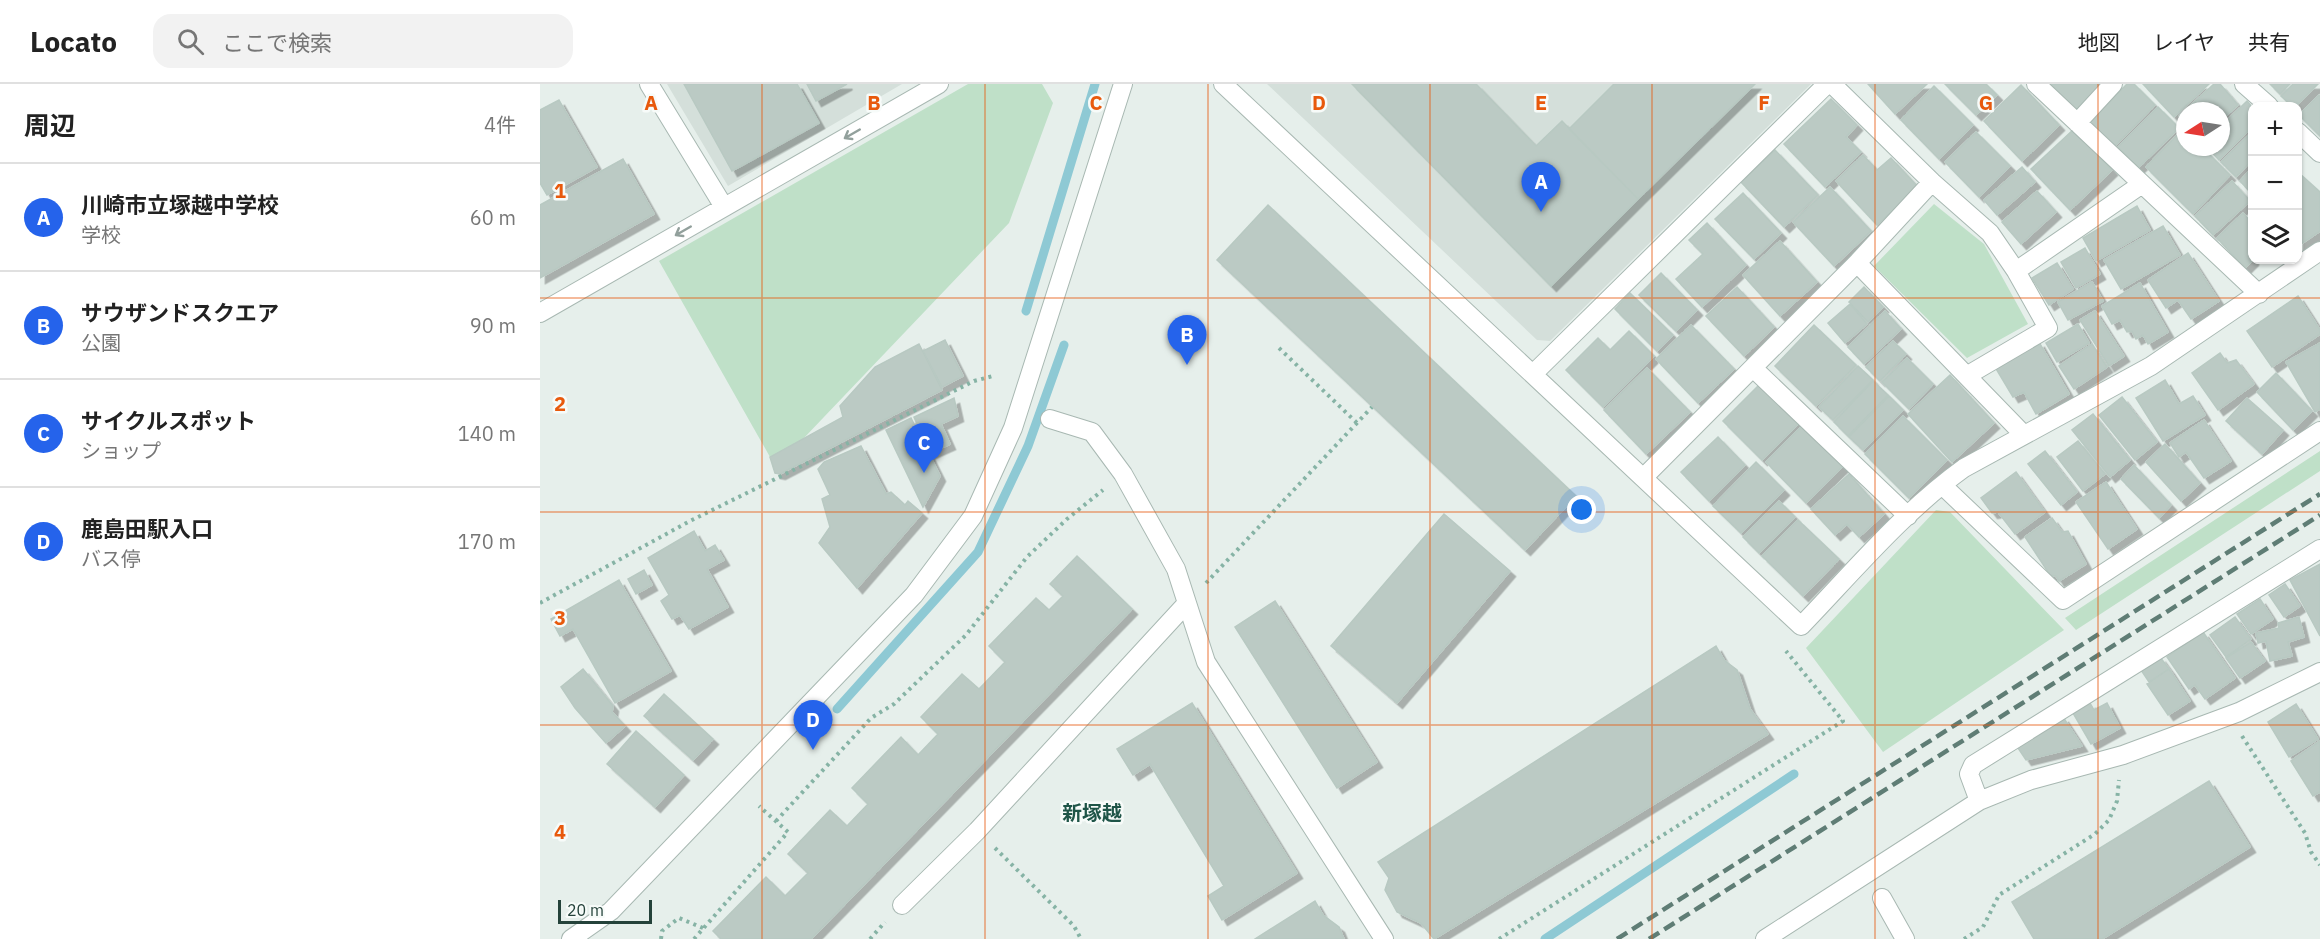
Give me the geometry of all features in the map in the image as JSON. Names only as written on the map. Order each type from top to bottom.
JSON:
[{"type":"street","points":[[649,84],[724,207]]},
{"type":"street","points":[[540,313],[939,84]]},
{"type":"street","points":[[571,939],[611,911],[906,603],[973,516],[1013,428],[1123,84]]},
{"type":"street","points":[[1223,84],[1801,626],[1908,516],[1942,484],[1964,468],[2151,366],[2320,251]]},
{"type":"street","points":[[1533,374],[1827,84]]},
{"type":"street","points":[[1832,84],[1932,182],[1990,233],[2016,271],[2048,328],[1968,375]]},
{"type":"street","points":[[2036,84],[2259,294]]},
{"type":"street","points":[[2077,123],[2113,84]]},
{"type":"street","points":[[2244,84],[2264,102]]},
{"type":"street","points":[[2302,136],[2320,153]]},
{"type":"street","points":[[1644,477],[1857,263],[1932,182]]},
{"type":"street","points":[[2016,271],[2142,184]]},
{"type":"street","points":[[1857,263],[2025,435]]},
{"type":"street","points":[[1753,368],[1908,516]]},
{"type":"street","points":[[1050,419],[1092,432],[1123,474],[1176,569],[1206,662],[1384,939]]},
{"type":"street","points":[[1942,484],[2063,600],[2320,431]]},
{"type":"street","points":[[1979,801],[1969,774],[1973,765],[2320,549]]},
{"type":"street","points":[[902,904],[977,831],[1187,603]]},
{"type":"street","points":[[1765,939],[1979,801],[2031,780],[2123,755],[2228,716],[2318,676]]},
{"type":"street","points":[[1882,898],[1905,939]]},
{"type":"path","points":[[1280,348],[1357,423]]},
{"type":"path","points":[[540,603],[690,521],[974,381],[993,376]]},
{"type":"path","points":[[1187,603],[1372,407]]},
{"type":"path","points":[[776,821],[871,718],[894,704],[966,635],[1027,557],[1067,519],[1123,474]]},
{"type":"path","points":[[1499,939],[1843,721],[1785,651]]},
{"type":"path","points":[[2238,730],[2306,833],[2311,852],[2320,866]]},
{"type":"path","points":[[1964,939],[1983,927],[1999,895],[2016,882],[2095,834],[2109,820],[2117,801],[2119,777]]},
{"type":"path","points":[[694,939],[788,832],[759,806]]},
{"type":"path","points":[[977,831],[1074,926],[1081,939]]},
{"type":"path","points":[[661,939],[662,931],[679,918],[703,928]]},
{"type":"shaded area","points":[[667,84],[902,84],[728,186]]},
{"type":"shaded area","points":[[1267,84],[1811,84],[1550,341],[1537,340]]},
{"type":"green space","points":[[968,84],[1042,84],[1053,103],[1009,223],[803,439],[770,457],[659,261]]},
{"type":"green space","points":[[1934,204],[1984,244],[2028,324],[1967,358],[1874,266]]},
{"type":"green space","points":[[2320,451],[2320,471],[2076,630],[2065,618]]},
{"type":"green space","points":[[1936,510],[1950,512],[2064,630],[1883,752],[1806,648]]},
{"type":"building","points":[[684,84],[797,84],[819,123],[732,171]]},
{"type":"building","points":[[807,84],[847,84],[816,101]]},
{"type":"building","points":[[1352,84],[1476,84],[1536,146],[1562,121],[1638,199],[1551,286]]},
{"type":"building","points":[[1614,84],[1755,84],[1638,199],[1569,129]]},
{"type":"building","points":[[1868,84],[1927,84],[1895,114]]},
{"type":"building","points":[[1945,84],[1986,84],[1997,95],[1976,115]]},
{"type":"building","points":[[2050,84],[2104,84],[2076,111]]},
{"type":"building","points":[[2127,84],[2134,84],[2155,105],[2114,147],[2090,122]]},
{"type":"building","points":[[2143,84],[2209,84],[2190,102],[2176,102],[2174,117]]},
{"type":"building","points":[[2214,84],[2220,84],[2238,105],[2230,112],[2230,102],[2194,102]]},
{"type":"building","points":[[2270,84],[2290,84],[2280,94]]},
{"type":"building","points":[[2293,84],[2318,84],[2300,102],[2288,102],[2281,96]]},
{"type":"building","points":[[2021,85],[2059,125],[2022,161],[1984,121]]},
{"type":"building","points":[[1934,86],[1973,125],[1939,159],[1901,120]]},
{"type":"building","points":[[2320,96],[2320,136],[2302,118],[2302,112]]},
{"type":"building","points":[[1831,99],[1857,125],[1846,137],[1861,152],[1825,187],[1784,144]]},
{"type":"building","points":[[559,100],[597,167],[547,195],[540,183],[540,110]]},
{"type":"building","points":[[2247,101],[2248,131],[2230,149],[2230,117]]},
{"type":"building","points":[[2158,107],[2176,125],[2176,131],[2138,168],[2118,147]]},
{"type":"building","points":[[2074,129],[2112,170],[2070,210],[2031,169]]},
{"type":"building","points":[[1976,132],[2010,166],[1979,197],[1945,162]]},
{"type":"building","points":[[2176,136],[2176,156],[2211,156],[2230,175],[2193,214],[2146,167]]},
{"type":"building","points":[[2248,136],[2248,164],[2236,177],[2221,162],[2230,156],[2230,153]]},
{"type":"building","points":[[1775,150],[1818,195],[1784,227],[1741,182]]},
{"type":"building","points":[[1863,155],[1877,170],[1891,158],[1918,187],[1877,225],[1836,181]]},
{"type":"building","points":[[623,159],[654,214],[540,278],[540,205]]},
{"type":"building","points":[[2022,167],[2035,182],[1997,215],[1984,200]]},
{"type":"building","points":[[2248,172],[2248,190],[2240,181]]},
{"type":"building","points":[[2302,176],[2320,192],[2320,231],[2302,243]]},
{"type":"building","points":[[2232,181],[2248,199],[2248,203],[2213,235],[2195,216]]},
{"type":"building","points":[[1830,187],[1871,231],[1834,266],[1793,222]]},
{"type":"building","points":[[2037,191],[2056,212],[2021,244],[2002,222]]},
{"type":"building","points":[[1743,193],[1781,233],[1754,259],[1715,219]]},
{"type":"building","points":[[1268,205],[1576,496],[1525,550],[1217,260]]},
{"type":"building","points":[[2137,206],[2150,230],[2096,261],[2083,238]]},
{"type":"building","points":[[2243,213],[2248,219],[2249,264],[2245,268],[2217,238]]},
{"type":"building","points":[[1707,223],[1746,265],[1702,307],[1676,279],[1703,254],[1689,240]]},
{"type":"building","points":[[2163,226],[2180,255],[2121,289],[2104,260]]},
{"type":"building","points":[[1780,241],[1817,282],[1780,316],[1743,275]]},
{"type":"building","points":[[2085,248],[2100,274],[2076,288],[2061,262]]},
{"type":"building","points":[[2188,253],[2219,301],[2191,319],[2178,300],[2166,308],[2148,280]]},
{"type":"building","points":[[2057,263],[2073,289],[2049,305],[2032,278]]},
{"type":"building","points":[[1661,273],[1697,310],[1676,331],[1639,295]]},
{"type":"building","points":[[2092,282],[2103,301],[2068,320],[2058,302]]},
{"type":"building","points":[[2140,283],[2168,332],[2148,344],[2143,335],[2136,339],[2132,331],[2127,332],[2120,320],[2112,324],[2102,306]]},
{"type":"building","points":[[1737,287],[1774,327],[1744,356],[1706,316]]},
{"type":"building","points":[[1864,287],[1883,307],[1868,322],[1849,302]]},
{"type":"building","points":[[1630,293],[1673,335],[1657,351],[1615,309]]},
{"type":"building","points":[[2298,296],[2320,330],[2320,334],[2272,367],[2247,331]]},
{"type":"building","points":[[1850,304],[1867,324],[1845,343],[1828,323]]},
{"type":"building","points":[[1885,311],[1901,329],[1864,364],[1848,347]]},
{"type":"building","points":[[2095,311],[2124,356],[2109,366],[2080,320]]},
{"type":"building","points":[[2078,324],[2089,343],[2057,362],[2046,343]]},
{"type":"building","points":[[1691,325],[1734,369],[1698,403],[1656,359]]},
{"type":"building","points":[[1814,325],[1856,365],[1816,406],[1775,366]]},
{"type":"building","points":[[1629,331],[1654,356],[1603,407],[1566,370],[1598,338],[1610,350]]},
{"type":"building","points":[[945,340],[963,376],[942,387],[923,351]]},
{"type":"building","points":[[1893,341],[1906,354],[1880,381],[1866,367]]},
{"type":"building","points":[[2039,342],[2069,394],[2036,414],[2024,392],[2013,397],[1995,367]]},
{"type":"building","points":[[2320,343],[2320,409],[2315,412],[2286,362]]},
{"type":"building","points":[[919,344],[942,390],[780,474],[775,473],[770,457],[843,417],[840,406],[875,367]]},
{"type":"building","points":[[2092,344],[2107,367],[2074,389],[2059,366]]},
{"type":"building","points":[[2220,353],[2227,363],[2236,360],[2254,384],[2218,410],[2192,373]]},
{"type":"building","points":[[1907,358],[1933,384],[1909,409],[1882,382]]},
{"type":"building","points":[[1858,366],[1873,380],[1833,420],[1819,407]]},
{"type":"building","points":[[1647,368],[1690,412],[1646,454],[1604,410]]},
{"type":"building","points":[[2276,373],[2312,411],[2293,430],[2257,392]]},
{"type":"building","points":[[1950,375],[1994,423],[1952,462],[1908,414]]},
{"type":"building","points":[[2165,380],[2179,404],[2193,396],[2205,415],[2163,441],[2136,398]]},
{"type":"building","points":[[1873,381],[1888,395],[1848,436],[1834,422]]},
{"type":"building","points":[[1760,384],[1799,423],[1762,460],[1723,421]]},
{"type":"building","points":[[1889,396],[1903,410],[1863,450],[1849,437]]},
{"type":"building","points":[[2122,397],[2157,442],[2135,460],[2099,415]]},
{"type":"building","points":[[954,398],[958,416],[941,424],[950,444],[930,453],[914,417]]},
{"type":"building","points":[[2247,398],[2283,430],[2262,454],[2226,421]]},
{"type":"building","points":[[2093,414],[2130,460],[2110,477],[2072,430]]},
{"type":"building","points":[[1903,416],[1947,460],[1909,498],[1865,454]]},
{"type":"building","points":[[911,418],[940,476],[923,507],[886,430]]},
{"type":"building","points":[[2204,420],[2231,461],[2204,478],[2186,452],[2179,457],[2170,443]]},
{"type":"building","points":[[1803,425],[1844,465],[1806,503],[1766,462]]},
{"type":"building","points":[[1718,437],[1745,465],[1709,501],[1681,472]]},
{"type":"building","points":[[2078,441],[2105,474],[2083,491],[2057,457]]},
{"type":"building","points":[[2165,444],[2200,483],[2181,501],[2146,462]]},
{"type":"building","points":[[861,446],[886,494],[891,492],[905,505],[908,501],[922,513],[857,588],[819,543],[830,527],[822,499],[830,495],[818,469],[824,462]]},
{"type":"building","points":[[2045,451],[2077,492],[2061,505],[2028,464]]},
{"type":"building","points":[[1756,462],[1784,490],[1741,533],[1713,506]]},
{"type":"building","points":[[2134,465],[2171,505],[2159,518],[2121,479]]},
{"type":"building","points":[[2016,472],[2045,512],[2015,534],[1998,512],[1992,513],[1981,498]]},
{"type":"building","points":[[1849,474],[1884,514],[1859,537],[1847,524],[1835,535],[1811,509]]},
{"type":"building","points":[[2106,482],[2137,529],[2108,549],[2076,502]]},
{"type":"building","points":[[1779,501],[1795,517],[1759,553],[1743,537]]},
{"type":"building","points":[[1444,514],[1510,571],[1397,703],[1331,646]]},
{"type":"building","points":[[2052,518],[2062,532],[2068,531],[2086,564],[2059,581],[2056,576],[2050,575],[2025,537]]},
{"type":"building","points":[[1798,520],[1839,559],[1803,596],[1762,556]]},
{"type":"building","points":[[694,531],[705,551],[715,545],[724,560],[707,569],[728,607],[689,629],[680,615],[672,619],[661,601],[669,595],[648,558]]},
{"type":"building","points":[[1077,556],[1132,609],[811,939],[721,939],[713,931],[766,877],[785,896],[808,873],[788,854],[830,810],[847,826],[868,804],[852,788],[901,737],[918,755],[938,734],[921,717],[962,674],[979,689],[1005,662],[989,646],[1036,598],[1049,610],[1063,596],[1050,584]]},
{"type":"building","points":[[2320,564],[2320,636],[2290,580]]},
{"type":"building","points":[[644,570],[652,585],[636,594],[628,579]]},
{"type":"building","points":[[619,580],[671,671],[615,703],[573,629],[560,636],[551,619]]},
{"type":"building","points":[[2285,584],[2300,606],[2284,617],[2269,595]]},
{"type":"building","points":[[2260,599],[2273,619],[2251,634],[2237,614]]},
{"type":"building","points":[[1275,601],[1377,762],[1337,788],[1235,627]]},
{"type":"building","points":[[2235,617],[2251,639],[2226,657],[2210,635]]},
{"type":"building","points":[[2299,617],[2304,637],[2288,642],[2292,656],[2270,661],[2266,641],[2258,643],[2256,633],[2279,628],[2278,623]]},
{"type":"building","points":[[2203,632],[2235,678],[2205,699],[2195,685],[2189,689],[2167,657]]},
{"type":"building","points":[[2251,642],[2265,661],[2240,678],[2226,658]]},
{"type":"building","points":[[1716,646],[1724,660],[1737,670],[1750,709],[1768,734],[1434,939],[1421,923],[1397,912],[1385,890],[1389,878],[1378,862]]},
{"type":"building","points":[[2160,657],[2169,669],[2149,682],[2141,670]]},
{"type":"building","points":[[583,669],[613,706],[612,712],[625,726],[606,743],[575,708],[561,687]]},
{"type":"building","points":[[2169,669],[2190,701],[2168,715],[2147,684]]},
{"type":"building","points":[[664,694],[713,739],[693,760],[644,716]]},
{"type":"building","points":[[1192,703],[1297,873],[1222,920],[1208,896],[1224,886],[1150,764],[1133,775],[1117,749]]},
{"type":"building","points":[[2090,703],[2094,710],[2107,703],[2120,728],[2091,744],[2073,713]]},
{"type":"building","points":[[2296,704],[2318,739],[2289,757],[2268,722]]},
{"type":"building","points":[[2063,717],[2082,746],[2026,760],[2018,748]]},
{"type":"building","points":[[636,731],[684,775],[655,807],[607,764]]},
{"type":"building","points":[[2320,741],[2320,792],[2313,796],[2291,761]]},
{"type":"building","points":[[2209,781],[2250,847],[2102,939],[2034,939],[2012,902]]},
{"type":"building","points":[[1315,901],[1323,915],[1339,927],[1344,939],[1255,939]]},
{"type":"waterway","points":[[1026,311],[1095,84]]},
{"type":"waterway","points":[[837,709],[978,552],[1028,446],[1064,345]]},
{"type":"waterway","points":[[1545,939],[1794,774]]},
{"type":"railway","points":[[1617,939],[2320,494]]},
{"type":"railway","points":[[1649,939],[2320,515]]},
{"type":"place","name":"川崎市立塚越中学校","points":[[1541,212]]},
{"type":"place","name":"サウザンドスクエア","points":[[1187,365]]},
{"type":"place","name":"サイクルスポット","points":[[924,473]]},
{"type":"place","name":"鹿島田駅入口","points":[[813,750]]},
{"type":"district","name":"新塚越","points":[[1092,813]]}]
